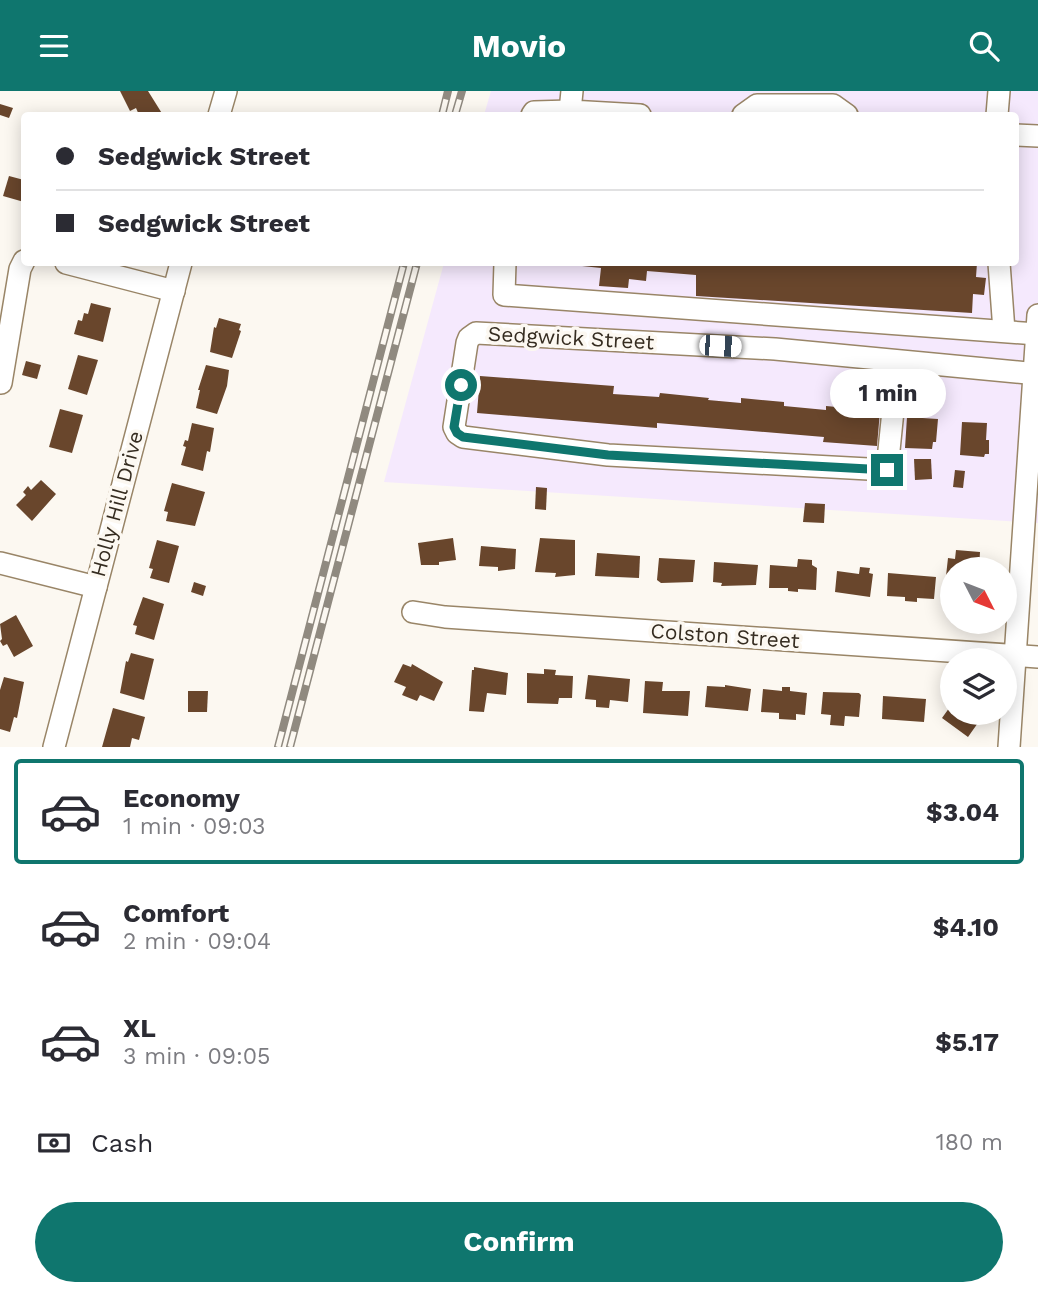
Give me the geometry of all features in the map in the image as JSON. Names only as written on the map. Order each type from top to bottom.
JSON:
[{"type":"street","points":[[220,112],[226,91]]},
{"type":"street","points":[[997,112],[999,91]]},
{"type":"street","points":[[534,112],[571,101],[625,112]]},
{"type":"street","points":[[747,112],[757,104],[833,105],[843,112]]},
{"type":"street","points":[[1019,135],[1038,136]]},
{"type":"street","points":[[1,383],[22,266]]},
{"type":"street","points":[[78,266],[174,291]]},
{"type":"street","name":"Holly Hill Drive","points":[[54,747],[180,266]]},
{"type":"street","points":[[505,266],[504,295],[1037,334],[1032,498],[1015,648]]},
{"type":"street","points":[[999,266],[1004,331]]},
{"type":"street","name":"Sedgwick Street","points":[[898,361],[887,470],[608,455],[463,437],[454,427],[467,343],[476,333],[775,349],[1036,373]]},
{"type":"street","points":[[0,563],[96,587]]},
{"type":"street","name":"Colston Street","points":[[413,612],[444,617],[940,650]]},
{"type":"street","name":"Colston Street","points":[[1017,655],[1038,657]]},
{"type":"street","points":[[1009,747],[1010,725]]},
{"type":"shaded area","points":[[491,91],[1038,91],[1038,523],[384,482],[443,266],[1019,266],[1019,112],[485,112]]},
{"type":"building","points":[[120,91],[148,91],[161,112],[138,112],[136,108],[130,111]]},
{"type":"building","points":[[0,104],[13,108],[9,118],[0,115]]},
{"type":"building","points":[[9,176],[21,179],[21,201],[3,196]]},
{"type":"building","points":[[582,266],[977,266],[976,277],[986,278],[984,295],[973,294],[972,313],[696,296],[696,275],[647,271],[646,281],[629,279],[628,288],[599,286],[601,268]]},
{"type":"building","points":[[91,303],[111,308],[103,342],[74,334],[78,320],[82,321],[84,313],[88,314]]},
{"type":"building","points":[[219,318],[241,324],[232,358],[210,352],[214,327],[216,328]]},
{"type":"building","points":[[78,355],[98,360],[87,395],[68,389]]},
{"type":"building","points":[[26,361],[41,365],[37,379],[22,375]]},
{"type":"building","points":[[206,365],[229,370],[227,386],[217,414],[196,408],[198,390]]},
{"type":"building","points":[[480,376],[614,386],[613,394],[659,397],[660,393],[741,403],[741,398],[826,410],[826,406],[880,411],[877,446],[823,442],[824,437],[657,423],[657,428],[477,413]]},
{"type":"building","points":[[60,409],[83,415],[72,453],[49,447]]},
{"type":"building","points":[[907,417],[938,419],[936,442],[933,442],[932,449],[905,448]]},
{"type":"building","points":[[962,422],[987,423],[989,454],[984,457],[960,455]]},
{"type":"building","points":[[192,423],[214,428],[203,471],[181,465],[186,447],[183,446],[185,440],[188,441]]},
{"type":"building","points":[[914,459],[931,459],[932,479],[915,480]]},
{"type":"building","points":[[955,470],[965,471],[963,488],[953,487]]},
{"type":"building","points":[[41,480],[56,494],[32,521],[16,505],[26,495],[23,492],[28,486],[31,490]]},
{"type":"building","points":[[172,483],[205,492],[195,526],[166,521],[168,512],[164,511]]},
{"type":"building","points":[[536,487],[547,488],[546,510],[535,509]]},
{"type":"building","points":[[805,503],[825,504],[824,523],[803,522]]},
{"type":"building","points":[[453,538],[456,560],[439,562],[439,565],[421,565],[418,543]]},
{"type":"building","points":[[540,538],[575,540],[575,575],[555,577],[556,573],[535,572]]},
{"type":"building","points":[[157,540],[179,546],[169,583],[150,578],[153,569],[149,568]]},
{"type":"building","points":[[481,546],[516,549],[515,569],[498,571],[498,567],[479,566]]},
{"type":"building","points":[[956,550],[980,552],[980,557],[955,557]]},
{"type":"building","points":[[597,553],[640,556],[639,578],[595,576]]},
{"type":"building","points":[[659,558],[695,560],[693,582],[661,583],[657,580]]},
{"type":"building","points":[[798,559],[812,560],[812,565],[817,568],[816,590],[798,589],[798,592],[788,591],[788,588],[769,588],[770,565],[797,567]]},
{"type":"building","points":[[714,562],[758,565],[756,585],[721,586],[722,583],[713,582]]},
{"type":"building","points":[[860,567],[870,568],[869,573],[873,574],[870,597],[835,592],[837,571],[859,574]]},
{"type":"building","points":[[888,573],[936,577],[934,599],[917,598],[917,602],[905,601],[905,597],[887,596]]},
{"type":"building","points":[[194,582],[206,586],[203,596],[191,592]]},
{"type":"building","points":[[143,597],[164,604],[154,640],[135,634],[137,626],[133,625]]},
{"type":"building","points":[[16,615],[33,646],[14,657],[7,644],[3,646],[0,641],[0,624]]},
{"type":"building","points":[[131,653],[154,659],[144,700],[120,693],[126,661],[128,662]]},
{"type":"building","points":[[403,664],[411,667],[412,664],[443,682],[434,701],[420,695],[417,701],[402,695],[406,687],[394,682]]},
{"type":"building","points":[[474,667],[508,673],[506,695],[487,693],[484,712],[469,711]]},
{"type":"building","points":[[544,669],[556,670],[555,675],[573,676],[572,698],[559,698],[558,704],[527,703],[527,673],[544,674]]},
{"type":"building","points":[[588,675],[630,679],[628,702],[610,700],[609,708],[596,707],[596,700],[585,699]]},
{"type":"building","points":[[4,677],[24,682],[17,718],[14,717],[10,732],[0,729],[0,690]]},
{"type":"building","points":[[645,681],[663,682],[662,691],[690,691],[688,716],[643,713]]},
{"type":"building","points":[[725,685],[751,689],[748,711],[705,707],[707,686]]},
{"type":"building","points":[[782,687],[807,693],[805,715],[796,714],[796,720],[779,719],[779,713],[761,712],[763,689],[782,691]]},
{"type":"building","points":[[188,691],[208,691],[207,712],[188,712]]},
{"type":"building","points":[[823,692],[859,693],[859,717],[845,716],[844,726],[830,725],[831,715],[821,714]]},
{"type":"building","points":[[883,696],[926,699],[924,722],[882,719]]},
{"type":"building","points":[[113,708],[145,717],[139,740],[132,738],[130,747],[102,747]]},
{"type":"building","points":[[952,725],[976,725],[968,737]]},
{"type":"railway","points":[[443,112],[448,91]]},
{"type":"railway","points":[[456,112],[462,91]]},
{"type":"railway","points":[[278,747],[403,266]]},
{"type":"railway","points":[[290,747],[416,266]]},
{"type":"route","points":[[461,385],[454,427],[463,437],[608,455],[887,470]]}]
